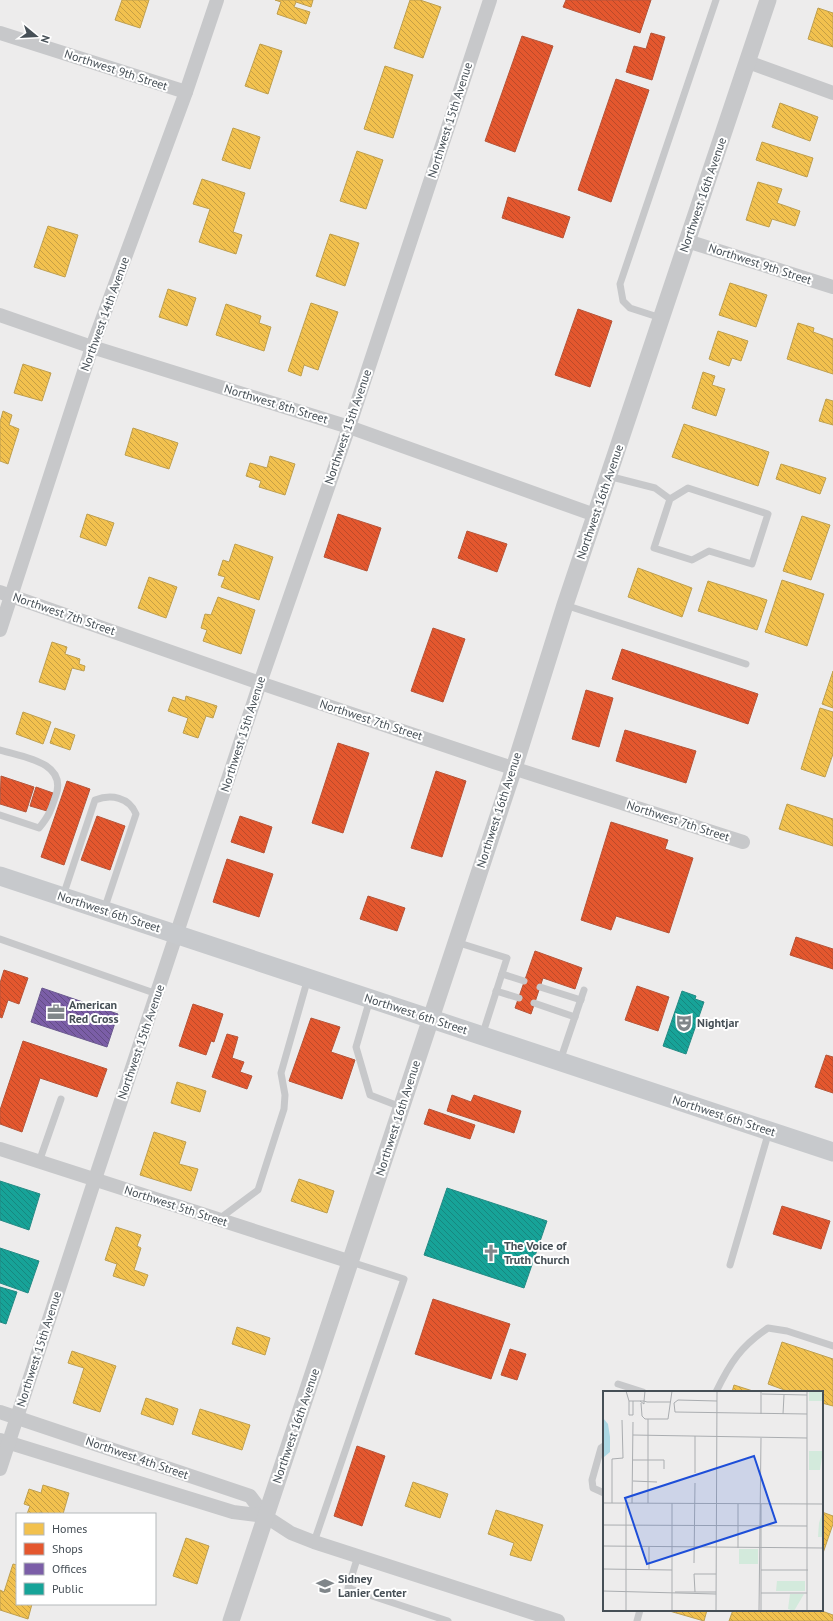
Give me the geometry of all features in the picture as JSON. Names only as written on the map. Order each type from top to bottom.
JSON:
[{"type":"main road","name":"Northwest 6th Street","points":[[0,876],[833,1152]]},
{"type":"street","name":"Northwest 14th Avenue","points":[[0,630],[6,594],[92,347],[186,92],[217,0]]},
{"type":"street","name":"Northwest 15th Avenue","points":[[0,1469],[4,1442],[17,1417],[260,683],[349,427],[490,0]]},
{"type":"street","name":"Northwest 16th Avenue","points":[[232,1621],[265,1516],[351,1262],[455,942],[514,768],[565,605],[768,0]]},
{"type":"street","name":"Northwest 9th Street","points":[[0,33],[186,92]]},
{"type":"street","points":[[748,62],[833,93]]},
{"type":"street","name":"Northwest 9th Street","points":[[687,241],[833,287]]},
{"type":"street","name":"Northwest 8th Street","points":[[0,315],[92,347],[349,427],[595,515]]},
{"type":"street","name":"Northwest 7th Street","points":[[6,594],[260,683],[514,768],[743,842]]},
{"type":"street","name":"Northwest 5th Street","points":[[0,1149],[351,1262]]},
{"type":"street","name":"Northwest 4th Street","points":[[0,1412],[250,1496],[265,1516],[291,1533],[314,1542],[558,1621]]},
{"type":"street","name":"Northwest 4th Street","points":[[4,1442],[233,1512],[265,1516]]},
{"type":"lane","points":[[661,318],[630,308],[623,301],[620,284],[716,0]]},
{"type":"lane","points":[[608,476],[655,488],[670,499]]},
{"type":"lane","points":[[688,488],[768,514],[752,564],[709,551],[692,560],[654,548],[670,499],[688,488]]},
{"type":"lane","points":[[565,605],[746,664]]},
{"type":"lane","points":[[0,750],[45,764],[54,770],[58,779],[58,789],[50,814],[39,828],[0,815]]},
{"type":"lane","points":[[62,896],[95,800],[108,797],[121,798],[133,806],[136,814],[104,910]]},
{"type":"lane","points":[[0,939],[157,994]]},
{"type":"lane","points":[[455,942],[507,958],[482,1036]]},
{"type":"lane","points":[[502,974],[524,981]]},
{"type":"lane","points":[[219,1220],[258,1190],[284,1109],[285,1095],[281,1073],[308,978]]},
{"type":"lane","points":[[540,987],[581,1000]]},
{"type":"lane","points":[[560,1061],[584,990]]},
{"type":"lane","points":[[496,991],[519,998]]},
{"type":"lane","points":[[370,999],[356,1047],[370,1095],[401,1106]]},
{"type":"lane","points":[[534,1003],[575,1017]]},
{"type":"lane","points":[[40,1162],[60,1099]]},
{"type":"lane","points":[[730,1265],[769,1130]]},
{"type":"lane","points":[[314,1542],[404,1279],[351,1262]]},
{"type":"lane","points":[[716,1391],[729,1365],[752,1338],[768,1328],[787,1331],[833,1346]]},
{"type":"lane","points":[[618,1384],[640,1391]]},
{"type":"lane","points":[[603,1447],[592,1480],[594,1488],[603,1492]]},
{"type":"lane","points":[[358,1556],[348,1588],[448,1621]]},
{"type":"lane","points":[[637,1621],[640,1611]]},
{"type":"building: Homes","points":[[122,0],[149,0],[140,28],[115,20]]},
{"type":"building: Homes","points":[[275,0],[313,0],[311,7],[296,2],[294,7],[310,12],[306,24],[277,14],[281,2]]},
{"type":"building: Homes","points":[[410,0],[420,0],[441,7],[423,58],[394,48]]},
{"type":"building: Homes","points":[[818,8],[833,13],[833,47],[808,39]]},
{"type":"building: Homes","points":[[260,44],[282,51],[268,94],[245,86]]},
{"type":"building: Homes","points":[[385,66],[413,75],[393,138],[364,129]]},
{"type":"building: Homes","points":[[780,103],[818,117],[810,141],[772,127]]},
{"type":"building: Homes","points":[[233,128],[260,137],[250,169],[222,160]]},
{"type":"building: Homes","points":[[762,142],[813,158],[807,177],[756,160]]},
{"type":"building: Homes","points":[[357,151],[383,160],[366,209],[340,201]]},
{"type":"building: Homes","points":[[202,179],[245,193],[233,232],[242,235],[236,254],[199,242],[210,209],[193,204]]},
{"type":"building: Homes","points":[[758,182],[782,189],[777,203],[800,211],[795,226],[772,219],[769,227],[746,220]]},
{"type":"building: Homes","points":[[48,226],[78,235],[65,277],[34,267]]},
{"type":"building: Homes","points":[[330,234],[359,243],[345,286],[316,276]]},
{"type":"building: Homes","points":[[730,283],[767,295],[756,327],[719,315]]},
{"type":"building: Homes","points":[[168,289],[196,298],[187,326],[159,317]]},
{"type":"building: Homes","points":[[311,303],[338,312],[318,370],[304,365],[301,376],[288,371]]},
{"type":"building: Homes","points":[[226,304],[261,316],[259,323],[271,327],[264,351],[216,335]]},
{"type":"building: Homes","points":[[798,323],[814,328],[813,332],[833,339],[833,374],[787,359]]},
{"type":"building: Homes","points":[[718,331],[748,341],[741,361],[732,358],[729,366],[709,359]]},
{"type":"building: Homes","points":[[23,364],[51,373],[42,401],[14,393]]},
{"type":"building: Homes","points":[[703,372],[715,376],[712,385],[725,389],[716,416],[692,408]]},
{"type":"building: Homes","points":[[826,399],[833,401],[833,425],[819,421]]},
{"type":"building: Homes","points":[[3,411],[12,415],[9,425],[19,429],[8,464],[0,461],[0,422]]},
{"type":"building: Homes","points":[[684,424],[769,452],[758,486],[672,457]]},
{"type":"building: Homes","points":[[133,428],[178,443],[169,469],[125,455]]},
{"type":"building: Homes","points":[[270,456],[295,464],[285,495],[259,487],[261,481],[246,476],[250,463],[267,468]]},
{"type":"building: Homes","points":[[781,464],[826,478],[820,494],[776,479]]},
{"type":"building: Homes","points":[[87,514],[114,523],[106,546],[80,537]]},
{"type":"building: Homes","points":[[802,516],[830,525],[811,580],[783,571]]},
{"type":"building: Homes","points":[[235,544],[273,557],[259,600],[221,587],[225,577],[218,575],[223,560],[229,562]]},
{"type":"building: Homes","points":[[638,568],[692,588],[682,617],[628,597]]},
{"type":"building: Homes","points":[[149,577],[177,587],[166,618],[138,608]]},
{"type":"building: Homes","points":[[782,580],[824,594],[807,646],[765,632]]},
{"type":"building: Homes","points":[[708,581],[767,600],[757,630],[698,611]]},
{"type":"building: Homes","points":[[218,597],[255,610],[241,654],[203,641],[207,630],[201,628],[205,614],[211,615]]},
{"type":"building: Homes","points":[[52,642],[67,647],[65,654],[80,659],[79,664],[85,666],[84,671],[72,668],[65,690],[39,682]]},
{"type":"building: Homes","points":[[833,671],[833,708],[822,704]]},
{"type":"building: Homes","points":[[186,696],[217,706],[213,718],[206,716],[198,738],[183,733],[188,718],[168,711],[173,697],[185,701]]},
{"type":"building: Homes","points":[[820,708],[833,712],[833,754],[825,777],[801,769]]},
{"type":"building: Homes","points":[[23,712],[51,722],[43,744],[16,734]]},
{"type":"building: Homes","points":[[55,728],[75,735],[70,750],[50,743]]},
{"type":"building: Homes","points":[[787,804],[833,819],[833,846],[779,829]]},
{"type":"building: Homes","points":[[177,1082],[206,1091],[200,1112],[171,1103]]},
{"type":"building: Homes","points":[[154,1132],[186,1142],[179,1164],[198,1169],[191,1191],[140,1175]]},
{"type":"building: Homes","points":[[299,1179],[334,1191],[327,1213],[291,1201]]},
{"type":"building: Homes","points":[[116,1227],[141,1235],[137,1246],[141,1248],[134,1270],[148,1275],[144,1286],[113,1276],[117,1264],[105,1260]]},
{"type":"building: Homes","points":[[237,1327],[270,1338],[265,1355],[232,1344]]},
{"type":"building: Homes","points":[[782,1342],[833,1359],[833,1406],[823,1403],[823,1391],[787,1391],[768,1384]]},
{"type":"building: Homes","points":[[72,1351],[116,1366],[100,1412],[73,1403],[84,1368],[68,1363]]},
{"type":"building: Homes","points":[[734,1385],[753,1391],[732,1391]]},
{"type":"building: Homes","points":[[146,1398],[178,1409],[173,1425],[141,1414]]},
{"type":"building: Homes","points":[[200,1409],[250,1425],[242,1450],[192,1434]]},
{"type":"building: Homes","points":[[413,1482],[448,1494],[440,1518],[405,1506]]},
{"type":"building: Homes","points":[[43,1485],[69,1493],[63,1513],[27,1513],[30,1506],[24,1504],[29,1489],[41,1493]]},
{"type":"building: Homes","points":[[496,1510],[543,1525],[531,1561],[510,1555],[514,1543],[488,1534]]},
{"type":"building: Homes","points":[[823,1512],[833,1516],[833,1524],[823,1553]]},
{"type":"building: Homes","points":[[186,1538],[209,1546],[197,1584],[173,1576]]},
{"type":"building: Homes","points":[[13,1564],[16,1565],[16,1605],[32,1605],[28,1619],[0,1610],[0,1590],[4,1592]]},
{"type":"building: Homes","points":[[669,1611],[707,1611],[704,1621]]},
{"type":"building: Homes","points":[[733,1611],[822,1611],[833,1615],[833,1621],[729,1621]]},
{"type":"building: Shops","points":[[566,0],[651,0],[640,33],[563,7]]},
{"type":"building: Shops","points":[[651,33],[665,37],[652,80],[626,72],[634,46],[646,49]]},
{"type":"building: Shops","points":[[522,36],[553,46],[515,152],[485,141]]},
{"type":"building: Shops","points":[[616,79],[649,90],[611,202],[578,190]]},
{"type":"building: Shops","points":[[508,197],[570,217],[563,238],[502,218]]},
{"type":"building: Shops","points":[[578,309],[612,321],[590,387],[555,375]]},
{"type":"building: Shops","points":[[338,514],[381,528],[367,571],[324,557]]},
{"type":"building: Shops","points":[[467,531],[507,544],[497,572],[458,558]]},
{"type":"building: Shops","points":[[433,628],[465,639],[443,702],[411,691]]},
{"type":"building: Shops","points":[[622,649],[758,694],[748,724],[612,679]]},
{"type":"building: Shops","points":[[586,690],[613,698],[599,747],[572,739]]},
{"type":"building: Shops","points":[[625,730],[696,751],[686,783],[616,761]]},
{"type":"building: Shops","points":[[338,743],[369,753],[343,833],[312,823]]},
{"type":"building: Shops","points":[[436,771],[466,781],[442,857],[411,848]]},
{"type":"building: Shops","points":[[1,776],[34,787],[26,812],[0,804]]},
{"type":"building: Shops","points":[[67,781],[90,789],[64,865],[41,857]]},
{"type":"building: Shops","points":[[36,787],[53,793],[47,811],[30,806]]},
{"type":"building: Shops","points":[[97,816],[125,826],[110,870],[81,860]]},
{"type":"building: Shops","points":[[240,816],[272,827],[264,853],[231,842]]},
{"type":"building: Shops","points":[[611,822],[668,840],[665,849],[693,858],[669,933],[616,916],[611,930],[581,920]]},
{"type":"building: Shops","points":[[227,859],[273,874],[259,917],[213,902]]},
{"type":"building: Shops","points":[[368,896],[405,908],[397,931],[360,919]]},
{"type":"building: Shops","points":[[796,937],[833,949],[833,969],[790,955]]},
{"type":"building: Shops","points":[[535,951],[582,968],[575,989],[543,978],[531,1014],[515,1008]]},
{"type":"building: Shops","points":[[4,970],[28,978],[19,1004],[8,1000],[2,1018],[0,1017],[0,983]]},
{"type":"building: Shops","points":[[637,986],[669,997],[658,1031],[625,1020]]},
{"type":"building: Shops","points":[[193,1004],[223,1014],[214,1042],[211,1041],[206,1055],[179,1046]]},
{"type":"building: Shops","points":[[311,1018],[340,1027],[331,1052],[355,1060],[342,1099],[289,1081]]},
{"type":"building: Shops","points":[[227,1034],[238,1037],[232,1058],[244,1062],[240,1072],[252,1076],[247,1089],[212,1077]]},
{"type":"building: Shops","points":[[23,1041],[107,1069],[97,1097],[40,1078],[22,1132],[0,1124],[0,1110]]},
{"type":"building: Shops","points":[[826,1055],[833,1057],[833,1093],[815,1087]]},
{"type":"building: Shops","points":[[452,1095],[471,1102],[474,1095],[521,1111],[514,1133],[447,1111]]},
{"type":"building: Shops","points":[[429,1109],[475,1125],[470,1139],[424,1124]]},
{"type":"building: Shops","points":[[782,1206],[830,1221],[821,1249],[773,1234]]},
{"type":"building: Shops","points":[[433,1299],[510,1324],[491,1379],[415,1354]]},
{"type":"building: Shops","points":[[510,1349],[526,1354],[517,1380],[501,1375]]},
{"type":"building: Shops","points":[[357,1446],[385,1456],[362,1526],[334,1516]]},
{"type":"building: Offices","points":[[42,988],[118,1014],[107,1047],[31,1022]]},
{"type":"building: Public","points":[[682,991],[696,996],[695,999],[704,1002],[686,1054],[663,1046]]},
{"type":"building: Public","points":[[0,1181],[40,1194],[29,1230],[0,1220]]},
{"type":"building: Public","points":[[447,1188],[547,1221],[524,1288],[424,1255]]},
{"type":"building: Public","points":[[0,1248],[39,1261],[28,1293],[0,1283]]},
{"type":"building: Public","points":[[0,1287],[17,1292],[6,1324],[0,1322]]},
{"type":"place","name":"American Red Cross","points":[[56,1012]]},
{"type":"place","name":"Nightjar","points":[[684,1023]]},
{"type":"place","name":"The Voice of Truth Church","points":[[491,1253]]},
{"type":"place","name":"Sidney Lanier Center","points":[[325,1586]]}]
